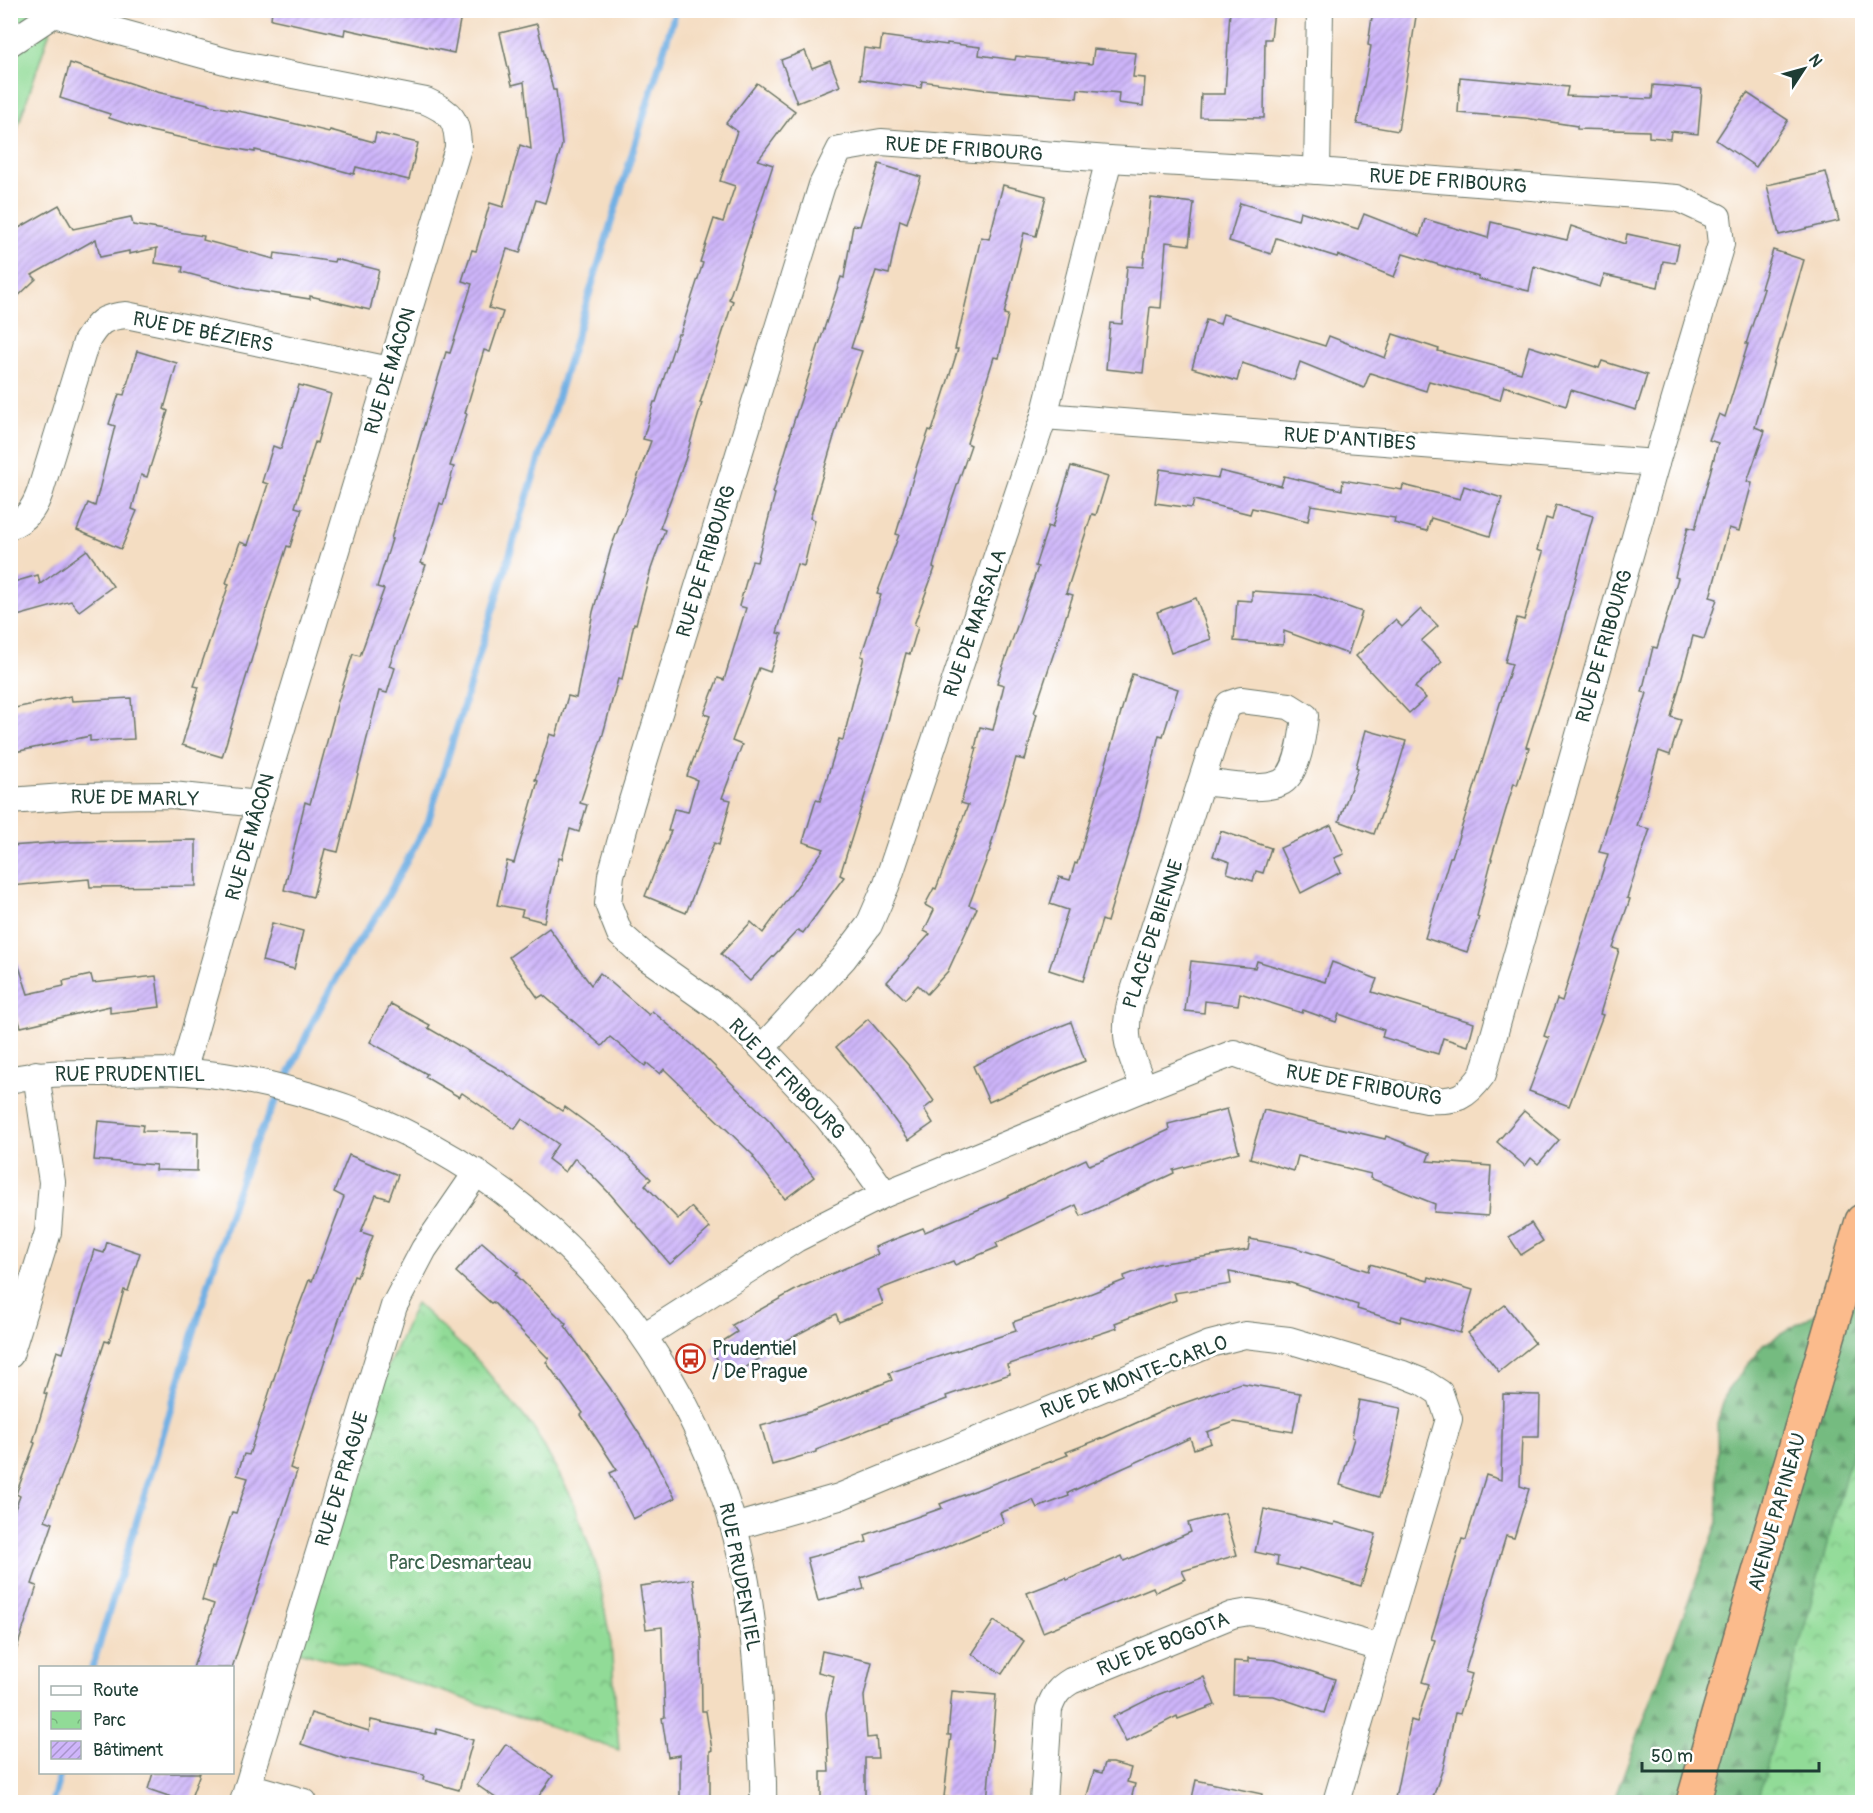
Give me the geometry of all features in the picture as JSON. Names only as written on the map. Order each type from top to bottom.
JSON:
[{"type":"highway","name":"AVENUE PAPINEAU","points":[[1693,1803],[1863,1221]]},
{"type":"street","points":[[1317,171],[1320,10]]},
{"type":"street","name":"RUE DE MÂCON","points":[[10,43],[55,12],[232,63],[426,101],[444,109],[453,119],[458,134],[458,148],[259,804],[183,1072]]},
{"type":"street","name":"RUE DE FRIBOURG","points":[[644,1336],[796,1239],[885,1194],[1234,1053],[1284,1071],[1427,1100],[1449,1102],[1472,1089],[1483,1074],[1656,463],[1721,244],[1718,217],[1677,198],[881,142],[840,149],[822,185],[631,804],[610,874],[608,904],[621,934],[646,957],[721,1010],[762,1048],[827,1117],[885,1194]]},
{"type":"street","name":"RUE DE MARSALA","points":[[762,1048],[844,958],[869,925],[886,886],[1044,416],[1109,159]]},
{"type":"street","name":"RUE DE BÉZIERS","points":[[10,526],[21,521],[33,510],[86,342],[96,326],[109,317],[126,315],[390,370]]},
{"type":"street","name":"RUE D'ANTIBES","points":[[1044,416],[1656,463]]},
{"type":"street","name":"PLACE DE BIENNE","points":[[1143,1088],[1127,1044],[1125,1022],[1202,782]]},
{"type":"street","name":"RUE DE MARLY","points":[[10,801],[77,796],[161,795],[259,804]]},
{"type":"street","name":"RUE PRUDENTIEL","points":[[10,1080],[36,1074],[183,1072],[217,1075],[315,1096],[364,1114],[423,1141],[477,1172],[527,1209],[571,1251],[611,1293],[644,1336],[672,1380],[700,1434],[722,1489],[734,1527],[748,1597],[756,1656],[764,1803]]},
{"type":"street","points":[[10,1355],[48,1232],[52,1182],[36,1074]]},
{"type":"street","name":"RUE DE PRAGUE","points":[[246,1794],[394,1306],[424,1249],[477,1172]]},
{"type":"street","name":"RUE DE MONTE-CARLO","points":[[734,1527],[839,1497],[1210,1344],[1245,1335],[1288,1340],[1423,1382],[1440,1393],[1449,1419],[1336,1803]]},
{"type":"street","name":"RUE DE BOGOTA","points":[[1043,1803],[1049,1709],[1057,1692],[1071,1681],[1232,1615],[1249,1612],[1264,1614],[1381,1648]]},
{"type":"street","points":[[246,1794],[304,1803]]},
{"type":"green space","points":[[10,11],[39,11],[50,31],[11,147]]},
{"type":"green space","points":[[1862,1285],[1862,1802],[1613,1802],[1718,1522],[1717,1424],[1726,1392],[1763,1345]]},
{"type":"green space","name":"Parc Desmarteau","points":[[416,1303],[479,1362],[535,1430],[572,1498],[597,1568],[611,1644],[619,1750],[423,1685],[298,1651],[380,1384]]},
{"type":"green space","points":[[1862,1415],[1862,1802],[1757,1802]]},
{"type":"building","points":[[272,10],[436,10],[461,15],[454,53],[345,29],[344,35],[271,19]]},
{"type":"building","points":[[1230,10],[1274,10],[1271,39],[1265,39],[1264,118],[1200,117],[1201,94],[1225,94]]},
{"type":"building","points":[[1373,10],[1417,10],[1398,131],[1357,124],[1371,46],[1368,45]]},
{"type":"building","points":[[537,24],[553,90],[556,90],[562,145],[545,203],[536,200],[520,253],[507,249],[489,308],[503,312],[490,352],[484,350],[450,466],[454,467],[443,505],[440,503],[421,563],[426,565],[389,666],[395,668],[387,693],[379,691],[338,852],[325,849],[313,897],[284,890],[305,802],[310,804],[353,654],[360,656],[384,589],[377,587],[446,352],[450,353],[472,284],[462,281],[472,250],[476,251],[490,203],[503,207],[520,145],[531,149],[524,82],[512,85],[500,33]]},
{"type":"building","points":[[882,36],[980,47],[979,55],[1015,60],[1016,56],[1092,64],[1094,49],[1136,53],[1133,77],[1145,78],[1143,106],[1118,103],[1119,93],[1078,89],[1077,98],[987,90],[922,81],[921,88],[860,79],[864,48],[880,50]]},
{"type":"building","points":[[805,51],[812,68],[830,61],[840,86],[797,103],[781,60]]},
{"type":"building","points":[[70,63],[157,92],[208,105],[329,132],[330,130],[374,142],[376,133],[418,143],[409,180],[356,167],[354,174],[255,150],[255,152],[210,144],[146,130],[109,118],[110,114],[60,98]]},
{"type":"building","points":[[1460,77],[1568,87],[1566,96],[1652,99],[1653,85],[1702,89],[1698,134],[1671,131],[1670,139],[1649,137],[1649,131],[1577,129],[1577,126],[1525,118],[1458,113]]},
{"type":"building","points":[[757,83],[795,111],[758,160],[773,165],[729,299],[733,301],[700,403],[702,403],[685,460],[660,528],[665,530],[651,569],[636,624],[634,623],[622,680],[618,679],[580,803],[587,805],[579,832],[570,829],[562,859],[559,858],[544,922],[521,916],[523,910],[497,905],[507,861],[514,863],[538,781],[535,780],[550,734],[556,736],[568,696],[576,698],[593,612],[611,548],[651,441],[643,439],[654,402],[656,402],[678,334],[680,334],[703,263],[700,262],[714,219],[723,222],[735,186],[720,181],[737,131],[726,123]]},
{"type":"building","points":[[1747,93],[1788,120],[1756,167],[1716,140]]},
{"type":"building","points":[[879,164],[921,177],[907,223],[900,220],[889,274],[876,271],[851,348],[862,351],[810,518],[815,520],[804,566],[797,564],[777,633],[782,634],[770,672],[759,668],[732,741],[742,745],[722,798],[731,800],[719,845],[714,843],[686,913],[645,896],[671,831],[668,831],[674,809],[688,812],[697,780],[687,776],[710,716],[704,714],[718,678],[724,680],[746,608],[739,606],[752,561],[757,562],[790,433],[841,277],[844,278],[853,225],[860,226]]},
{"type":"building","points":[[1826,172],[1839,221],[1779,235],[1767,185]]},
{"type":"building","points":[[1003,185],[1046,196],[1036,236],[1024,233],[1004,314],[1008,315],[999,358],[994,357],[967,443],[971,445],[950,506],[933,567],[935,568],[914,625],[918,627],[910,654],[906,653],[887,725],[840,875],[844,877],[803,933],[798,930],[750,981],[721,954],[751,922],[763,933],[824,849],[803,842],[816,800],[820,801],[839,739],[843,740],[864,657],[861,656],[881,595],[877,594],[899,535],[896,534],[917,465],[929,430],[932,431],[958,349],[955,349],[981,237],[989,239]]},
{"type":"building","points":[[1151,198],[1194,203],[1189,245],[1166,242],[1161,308],[1150,307],[1143,373],[1106,369],[1110,323],[1122,324],[1127,266],[1143,267]]},
{"type":"building","points":[[1240,203],[1298,220],[1300,211],[1358,229],[1364,214],[1420,236],[1425,219],[1488,238],[1491,222],[1567,240],[1571,226],[1625,244],[1627,234],[1679,245],[1675,263],[1663,261],[1658,287],[1604,275],[1600,287],[1534,266],[1529,291],[1478,279],[1479,277],[1403,254],[1394,277],[1338,255],[1337,257],[1276,238],[1271,254],[1229,241]]},
{"type":"building","points":[[59,205],[73,229],[131,217],[133,225],[204,236],[203,240],[274,259],[275,253],[334,262],[335,259],[379,270],[370,310],[310,296],[310,299],[246,289],[182,272],[183,267],[155,263],[157,248],[100,257],[96,239],[32,275],[36,279],[10,304],[10,233]]},
{"type":"building","points":[[1773,250],[1804,260],[1755,427],[1765,431],[1747,482],[1752,483],[1739,531],[1729,528],[1710,597],[1717,599],[1704,639],[1693,636],[1671,717],[1681,720],[1670,755],[1659,751],[1637,826],[1650,829],[1613,948],[1619,950],[1600,1014],[1603,1015],[1569,1106],[1529,1091],[1549,1038],[1544,1036],[1557,999],[1562,1001],[1608,854],[1599,852],[1647,693],[1642,692],[1653,647],[1657,648],[1678,578],[1675,577],[1688,527],[1695,529],[1718,443],[1709,440],[1719,414],[1725,417],[1764,289],[1761,288]]},
{"type":"building","points":[[1223,314],[1325,346],[1329,336],[1385,358],[1393,334],[1439,349],[1438,351],[1521,373],[1529,346],[1599,368],[1602,361],[1647,375],[1636,410],[1571,390],[1566,406],[1504,386],[1500,400],[1429,381],[1426,391],[1370,373],[1364,388],[1300,362],[1294,380],[1242,363],[1237,381],[1192,368],[1206,320],[1220,324]]},
{"type":"building","points":[[137,351],[177,363],[164,409],[168,411],[147,477],[141,475],[132,509],[137,511],[121,549],[77,530],[88,503],[95,506],[115,426],[109,424],[119,394],[124,395]]},
{"type":"building","points":[[299,385],[331,394],[295,507],[302,509],[290,547],[287,546],[267,608],[222,757],[182,745],[199,687],[194,686],[229,584],[226,583],[240,542],[248,545],[268,484],[262,482],[273,446],[281,449]]},
{"type":"building","points":[[1071,466],[1108,477],[1096,515],[1092,514],[1066,593],[1073,595],[1034,713],[1037,714],[1025,760],[1016,758],[992,845],[969,905],[977,908],[948,971],[927,994],[918,985],[905,999],[887,982],[930,934],[924,931],[934,910],[925,905],[934,888],[936,889],[968,805],[961,803],[977,748],[975,748],[980,727],[993,730],[1004,685],[997,683],[1038,567],[1035,566],[1048,526],[1052,528]]},
{"type":"building","points":[[1160,469],[1218,478],[1220,471],[1281,486],[1284,476],[1342,490],[1343,480],[1402,490],[1403,485],[1460,499],[1464,486],[1502,498],[1490,536],[1431,518],[1427,531],[1394,523],[1395,518],[1311,505],[1308,521],[1252,508],[1250,514],[1194,500],[1192,508],[1155,503]]},
{"type":"building","points":[[1556,505],[1593,516],[1549,675],[1526,747],[1529,748],[1517,785],[1514,783],[1491,859],[1477,916],[1479,917],[1467,952],[1425,938],[1512,664],[1505,662],[1517,618],[1524,620],[1543,552],[1537,550],[1546,518],[1552,520]]},
{"type":"building","points":[[87,550],[113,586],[79,611],[71,601],[10,618],[10,583],[38,575],[40,584]]},
{"type":"building","points":[[1252,591],[1315,595],[1362,612],[1348,654],[1284,631],[1283,645],[1234,641],[1237,600],[1252,601]]},
{"type":"building","points":[[1196,598],[1211,639],[1171,653],[1157,612]]},
{"type":"building","points":[[1421,609],[1438,626],[1421,641],[1442,662],[1415,687],[1426,698],[1409,713],[1356,656],[1395,620],[1402,627]]},
{"type":"building","points":[[1132,674],[1178,689],[1163,736],[1159,735],[1139,816],[1107,922],[1102,920],[1083,981],[1049,970],[1068,910],[1050,904],[1059,877],[1070,880],[1075,863],[1077,864]]},
{"type":"building","points":[[71,696],[72,701],[131,698],[134,739],[90,741],[90,736],[10,753],[10,709]]},
{"type":"building","points":[[1366,730],[1406,741],[1374,834],[1339,821],[1358,768],[1356,767]]},
{"type":"building","points":[[1331,825],[1344,854],[1334,858],[1341,872],[1301,893],[1280,848]]},
{"type":"building","points":[[1221,831],[1271,848],[1263,873],[1256,871],[1253,881],[1227,873],[1230,862],[1213,856]]},
{"type":"building","points":[[196,840],[196,886],[90,887],[89,879],[10,886],[10,846],[66,842]]},
{"type":"building","points":[[272,923],[303,931],[294,969],[262,961]]},
{"type":"building","points":[[549,928],[591,985],[600,973],[649,1015],[652,1011],[695,1047],[770,1121],[814,1177],[785,1199],[754,1156],[664,1069],[660,1074],[647,1063],[645,1066],[610,1037],[602,1046],[543,995],[538,998],[509,957]]},
{"type":"building","points":[[14,951],[28,994],[64,986],[63,981],[91,975],[93,983],[156,976],[160,1007],[110,1013],[110,1006],[21,1027],[16,1013],[10,1015],[10,952]]},
{"type":"building","points":[[1191,961],[1255,968],[1257,961],[1325,982],[1332,962],[1377,979],[1372,992],[1474,1023],[1468,1046],[1443,1038],[1438,1054],[1382,1037],[1384,1030],[1339,1014],[1336,1022],[1303,1010],[1302,1013],[1240,993],[1238,1005],[1205,1001],[1204,1013],[1185,1011]]},
{"type":"building","points":[[391,1004],[430,1025],[428,1028],[504,1072],[562,1111],[565,1107],[614,1143],[651,1179],[645,1185],[678,1219],[691,1207],[710,1228],[670,1264],[611,1195],[575,1158],[565,1172],[548,1159],[558,1144],[522,1119],[515,1129],[462,1093],[459,1097],[425,1077],[427,1074],[370,1042]]},
{"type":"building","points":[[868,1019],[909,1066],[934,1101],[924,1109],[933,1123],[909,1140],[871,1088],[836,1047]]},
{"type":"building","points":[[1071,1022],[1085,1061],[989,1102],[973,1066],[1033,1037]]},
{"type":"building","points":[[1227,1109],[1239,1152],[1173,1170],[1174,1173],[1081,1216],[1076,1205],[996,1243],[998,1247],[955,1265],[953,1261],[878,1290],[883,1304],[839,1322],[836,1314],[772,1348],[773,1350],[729,1378],[711,1349],[737,1332],[732,1325],[801,1287],[878,1254],[875,1247],[923,1228],[925,1232],[994,1203],[1086,1159],[1089,1165],[1103,1160],[1169,1130],[1168,1124]]},
{"type":"building","points":[[1264,1110],[1385,1139],[1386,1136],[1430,1153],[1427,1161],[1491,1166],[1488,1216],[1434,1212],[1435,1204],[1370,1178],[1371,1174],[1298,1156],[1294,1171],[1250,1158]]},
{"type":"building","points":[[1524,1111],[1559,1140],[1538,1164],[1531,1158],[1525,1166],[1497,1142]]},
{"type":"building","points":[[98,1121],[143,1125],[142,1131],[198,1132],[197,1171],[155,1170],[156,1165],[94,1160]]},
{"type":"building","points":[[349,1155],[398,1175],[389,1199],[376,1195],[361,1232],[373,1236],[357,1277],[354,1276],[309,1406],[290,1468],[297,1471],[233,1666],[194,1666],[214,1604],[202,1600],[232,1512],[236,1513],[248,1478],[237,1475],[244,1454],[249,1455],[288,1335],[309,1280],[312,1281],[344,1197],[334,1192]]},
{"type":"building","points":[[1531,1223],[1543,1241],[1521,1255],[1509,1237]]},
{"type":"building","points":[[1250,1239],[1293,1247],[1368,1271],[1370,1264],[1428,1281],[1429,1277],[1473,1290],[1460,1333],[1402,1316],[1400,1322],[1357,1309],[1358,1305],[1291,1283],[1229,1272],[1231,1284],[1174,1293],[1176,1300],[1115,1323],[1117,1328],[1007,1365],[1010,1374],[946,1396],[947,1399],[890,1420],[816,1450],[816,1452],[772,1465],[761,1426],[813,1411],[892,1380],[889,1373],[1016,1331],[1013,1322],[1125,1280],[1124,1276],[1157,1264],[1248,1250]]},
{"type":"building","points":[[107,1242],[140,1253],[128,1291],[124,1290],[109,1342],[105,1341],[72,1448],[45,1520],[53,1523],[32,1584],[37,1586],[14,1657],[10,1656],[10,1522],[20,1496],[16,1494],[35,1443],[33,1442],[47,1394],[44,1393],[57,1351],[63,1353],[94,1250],[104,1253]]},
{"type":"building","points":[[482,1242],[518,1273],[516,1275],[566,1324],[565,1326],[610,1388],[649,1449],[675,1498],[633,1519],[610,1473],[617,1470],[581,1415],[583,1413],[546,1362],[549,1359],[493,1302],[491,1303],[456,1272]]},
{"type":"building","points":[[1505,1305],[1535,1343],[1499,1372],[1468,1333]]},
{"type":"building","points":[[1241,1383],[1300,1393],[1293,1432],[1234,1422],[1207,1432],[1211,1443],[1194,1449],[1190,1438],[1068,1493],[1069,1496],[1037,1508],[1033,1500],[1000,1513],[1004,1523],[937,1551],[861,1578],[864,1589],[818,1601],[807,1558],[867,1542],[865,1535],[942,1508],[940,1504],[1068,1455],[1066,1452],[1167,1409]]},
{"type":"building","points":[[1503,1394],[1540,1395],[1539,1437],[1522,1437],[1520,1486],[1529,1489],[1514,1538],[1506,1536],[1465,1672],[1472,1674],[1460,1714],[1455,1713],[1443,1768],[1431,1803],[1394,1803],[1411,1720],[1417,1722],[1429,1684],[1422,1682],[1435,1640],[1431,1639],[1462,1539],[1466,1540],[1486,1475],[1501,1480]]},
{"type":"building","points":[[1359,1400],[1401,1408],[1392,1455],[1379,1497],[1340,1485],[1354,1438],[1352,1437]]},
{"type":"building","points":[[1264,1509],[1334,1525],[1335,1522],[1376,1534],[1361,1586],[1299,1568],[1298,1570],[1277,1565],[1278,1557],[1255,1552]]},
{"type":"building","points":[[1225,1513],[1237,1555],[1182,1571],[1186,1579],[1155,1592],[1153,1587],[1043,1632],[1027,1593],[1066,1578],[1067,1580],[1122,1556],[1124,1561],[1191,1532],[1188,1523]]},
{"type":"building","points":[[693,1579],[701,1638],[702,1711],[706,1711],[712,1750],[710,1751],[710,1803],[680,1803],[680,1755],[668,1757],[662,1718],[665,1717],[662,1627],[646,1629],[640,1586]]},
{"type":"building","points":[[994,1621],[1024,1641],[1002,1674],[972,1654]]},
{"type":"building","points":[[822,1651],[872,1662],[864,1696],[867,1738],[876,1737],[878,1758],[865,1758],[865,1803],[821,1803],[821,1772],[829,1772],[826,1713],[834,1676],[818,1672]]},
{"type":"building","points":[[1248,1658],[1275,1660],[1335,1679],[1324,1713],[1274,1696],[1233,1695],[1234,1661],[1248,1662]]},
{"type":"building","points":[[1204,1677],[1215,1705],[1178,1719],[1177,1716],[1126,1742],[1113,1717],[1157,1695]]},
{"type":"building","points":[[952,1691],[996,1695],[987,1802],[944,1797],[951,1735],[948,1735]]},
{"type":"building","points":[[311,1713],[369,1731],[371,1720],[436,1734],[437,1729],[473,1740],[459,1790],[423,1780],[424,1775],[343,1758],[301,1744]]},
{"type":"building","points":[[506,1744],[553,1776],[534,1803],[503,1803],[477,1785]]},
{"type":"building","points":[[1105,1763],[1131,1768],[1127,1782],[1135,1784],[1130,1803],[1098,1803],[1086,1799],[1094,1771],[1102,1773]]},
{"type":"building","points":[[153,1774],[200,1774],[189,1803],[148,1789]]},
{"type":"building","points":[[1196,1780],[1262,1794],[1261,1803],[1191,1803]]},
{"type":"waterway","points":[[285,1083],[313,1021],[347,959],[379,912],[428,822],[676,10]]},
{"type":"waterway","points":[[93,1666],[234,1200],[255,1143],[280,1093]]},
{"type":"waterway","points":[[52,1802],[60,1774]]},
{"type":"place","name":"Prudentiel / De Prague","points":[[691,1359]]}]
